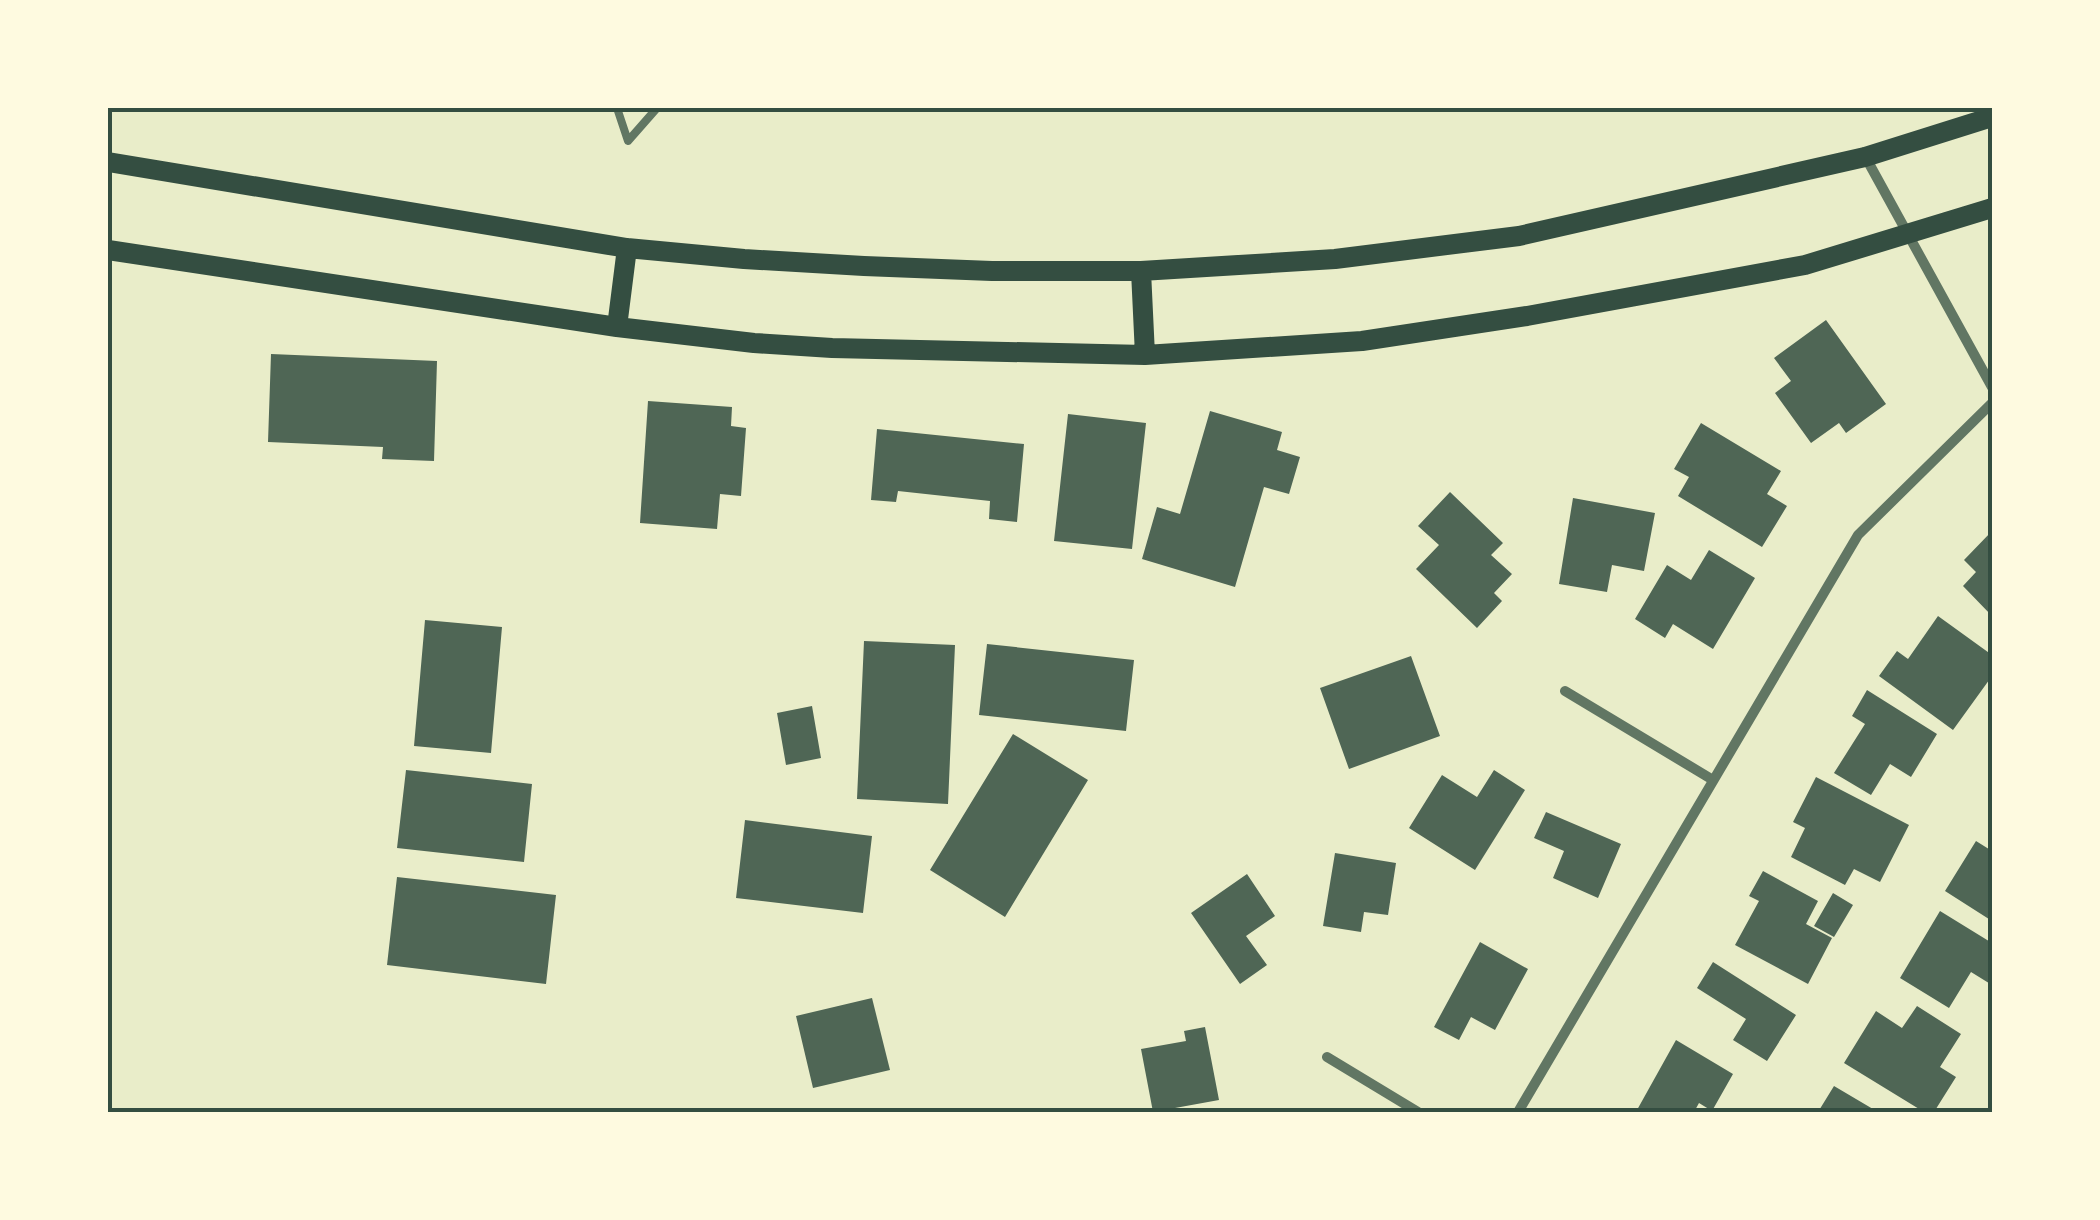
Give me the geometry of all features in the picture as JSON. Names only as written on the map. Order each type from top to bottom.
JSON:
[{"type":"main road","points":[[108,162],[627,248],[864,266],[1142,272],[1336,259],[1518,236],[1865,157],[1992,118]]},
{"type":"main road","points":[[108,250],[616,327],[754,343],[1145,355],[1362,342],[1508,319],[1805,265],[1992,208]]},
{"type":"main road","points":[[616,327],[627,248]]},
{"type":"main road","points":[[1142,272],[1145,355]]},
{"type":"street","points":[[1865,157],[1992,387]]},
{"type":"street","points":[[1518,1112],[1858,535],[1992,403]]},
{"type":"street","points":[[1566,691],[1713,780]]},
{"type":"street","points":[[1327,1057],[1418,1112]]},
{"type":"lane","points":[[618,108],[628,140],[657,108]]},
{"type":"building","points":[[1826,320],[1886,404],[1846,433],[1839,423],[1811,443],[1775,393],[1791,381],[1774,358]]},
{"type":"building","points":[[271,354],[437,361],[434,461],[382,459],[383,447],[268,442]]},
{"type":"building","points":[[648,401],[732,407],[731,426],[746,428],[741,496],[720,494],[717,529],[640,523]]},
{"type":"building","points":[[1210,411],[1282,432],[1277,450],[1300,457],[1289,494],[1264,487],[1235,587],[1142,559],[1157,507],[1180,514]]},
{"type":"building","points":[[1068,414],[1146,423],[1132,549],[1054,541]]},
{"type":"building","points":[[1701,423],[1781,471],[1767,494],[1787,506],[1762,547],[1678,496],[1689,477],[1674,469]]},
{"type":"building","points":[[877,429],[1024,444],[1017,522],[989,519],[990,501],[898,491],[896,502],[871,500]]},
{"type":"building","points":[[1450,492],[1503,543],[1491,555],[1512,574],[1494,593],[1502,601],[1477,628],[1416,569],[1439,545],[1418,526]]},
{"type":"building","points":[[1573,498],[1655,513],[1644,571],[1612,565],[1607,592],[1559,584]]},
{"type":"building","points":[[1992,531],[1992,616],[1963,586],[1976,572],[1964,560]]},
{"type":"building","points":[[1709,550],[1755,578],[1713,649],[1673,624],[1665,638],[1635,619],[1667,565],[1691,580]]},
{"type":"building","points":[[1938,616],[1992,655],[1992,676],[1953,730],[1879,676],[1897,651],[1908,659]]},
{"type":"building","points":[[425,620],[502,627],[491,753],[414,746]]},
{"type":"building","points":[[864,641],[955,645],[948,804],[857,799]]},
{"type":"building","points":[[987,644],[1134,660],[1126,731],[979,715]]},
{"type":"building","points":[[1411,656],[1440,736],[1349,769],[1320,688]]},
{"type":"building","points":[[1867,690],[1937,734],[1911,777],[1890,764],[1871,795],[1834,773],[1865,724],[1852,716]]},
{"type":"building","points":[[812,706],[821,758],[786,765],[777,713]]},
{"type":"building","points":[[1013,734],[1088,780],[1005,917],[930,870]]},
{"type":"building","points":[[406,770],[532,784],[524,862],[397,848]]},
{"type":"building","points":[[1494,770],[1525,790],[1475,870],[1409,828],[1442,775],[1477,797]]},
{"type":"building","points":[[1816,777],[1909,825],[1880,882],[1854,869],[1845,885],[1791,857],[1805,828],[1793,822]]},
{"type":"building","points":[[1546,812],[1621,844],[1598,898],[1553,878],[1564,851],[1534,838]]},
{"type":"building","points":[[745,820],[872,836],[863,913],[736,898]]},
{"type":"building","points":[[1976,841],[1992,851],[1992,921],[1945,891]]},
{"type":"building","points":[[1335,853],[1396,863],[1388,915],[1364,912],[1361,932],[1323,926]]},
{"type":"building","points":[[1763,871],[1818,901],[1806,924],[1832,938],[1808,984],[1735,945],[1759,901],[1749,896]]},
{"type":"building","points":[[1247,874],[1275,916],[1246,936],[1267,965],[1240,984],[1191,913]]},
{"type":"building","points":[[397,877],[556,895],[546,984],[387,965]]},
{"type":"building","points":[[1833,893],[1853,905],[1834,937],[1814,926]]},
{"type":"building","points":[[1940,911],[1992,943],[1992,985],[1971,972],[1949,1008],[1900,978]]},
{"type":"building","points":[[1480,942],[1528,969],[1495,1030],[1471,1017],[1459,1040],[1434,1027]]},
{"type":"building","points":[[1713,962],[1796,1015],[1767,1061],[1733,1040],[1746,1019],[1697,988]]},
{"type":"building","points":[[872,998],[890,1070],[813,1088],[796,1016]]},
{"type":"building","points":[[1917,1006],[1961,1034],[1940,1067],[1956,1077],[1934,1112],[1924,1112],[1844,1063],[1876,1011],[1902,1028]]},
{"type":"building","points":[[1205,1027],[1219,1100],[1153,1112],[1141,1049],[1186,1041],[1184,1031]]},
{"type":"building","points":[[1676,1040],[1733,1074],[1712,1111],[1699,1103],[1694,1112],[1637,1110]]},
{"type":"building","points":[[1834,1086],[1878,1112],[1818,1112]]}]
